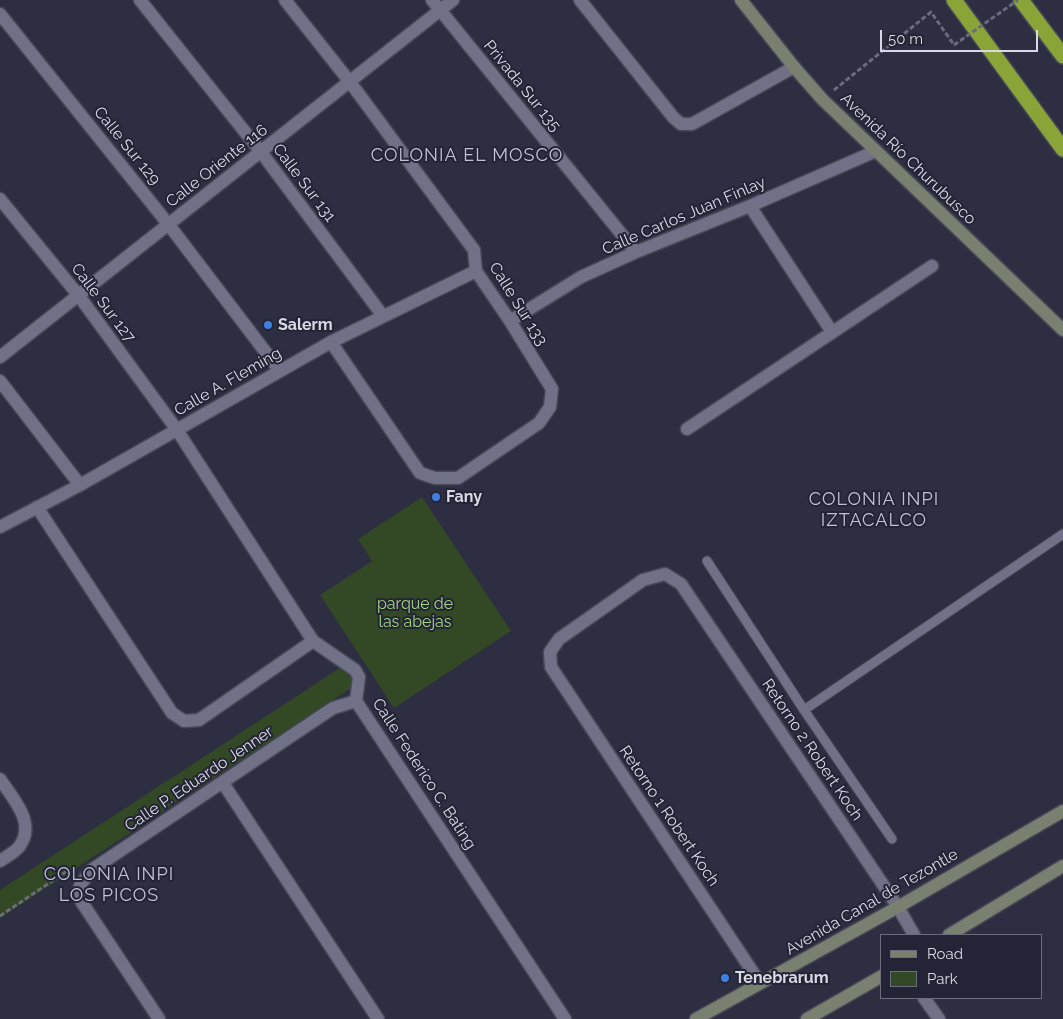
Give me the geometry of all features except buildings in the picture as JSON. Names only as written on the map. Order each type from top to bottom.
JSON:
[{"type":"highway","points":[[954,0],[1063,148]]},
{"type":"highway","points":[[1020,0],[1063,56]]},
{"type":"main road","name":"Avenida Río Churubusco","points":[[741,0],[822,99],[1063,330]]},
{"type":"main road","name":"Avenida Canal de Tezontle","points":[[696,1019],[898,907],[1063,811]]},
{"type":"main road","points":[[951,934],[1063,866]]},
{"type":"main road","points":[[806,1019],[880,977]]},
{"type":"street","name":"Calle Sur 131","points":[[140,0],[261,152],[383,316]]},
{"type":"street","name":"Calle Sur 133","points":[[285,0],[350,82],[474,250],[476,271],[552,390],[550,407],[539,423],[458,478],[435,478],[420,473],[331,342]]},
{"type":"street","name":"Privada Sur 135","points":[[432,0],[636,252]]},
{"type":"street","name":"Calle Oriente 116","points":[[0,357],[453,0]]},
{"type":"street","points":[[580,0],[673,117],[681,124],[692,124],[794,67]]},
{"type":"street","name":"Calle Sur 129","points":[[0,14],[169,225],[280,371]]},
{"type":"street","name":"Calle Carlos Juan Finlay","points":[[510,322],[582,277],[636,252],[750,206],[876,151]]},
{"type":"street","name":"Calle Sur 127","points":[[0,199],[79,296],[177,430]]},
{"type":"street","points":[[750,206],[832,332]]},
{"type":"street","points":[[687,429],[932,266]]},
{"type":"street","name":"Calle A. Fleming","points":[[0,526],[80,485],[331,342],[476,271]]},
{"type":"street","points":[[0,382],[80,485]]},
{"type":"street","name":"Calle Federico C. Bating","points":[[177,430],[313,641],[355,670],[359,677],[356,701],[565,1019]]},
{"type":"street","points":[[37,507],[172,713],[184,721],[199,720],[313,641]]},
{"type":"street","name":"Retorno 1 Robert Koch","points":[[681,584],[665,574],[644,580],[560,639],[550,652],[551,667],[760,984]]},
{"type":"street","name":"Retorno 2 Robert Koch","points":[[681,584],[898,907],[913,934]]},
{"type":"street","name":"Calle P. Eduardo Jenner","points":[[159,1019],[81,901],[80,886],[90,871],[333,708],[356,701]]},
{"type":"street","points":[[0,779],[24,817],[26,833],[19,848],[0,861]]},
{"type":"street","points":[[222,783],[378,1019]]},
{"type":"street","points":[[925,999],[939,1019]]},
{"type":"lane","points":[[804,710],[1063,534]]},
{"type":"lane","points":[[707,561],[804,710],[892,839]]},
{"type":"path","points":[[822,99],[931,12],[954,45],[1020,0]]},
{"type":"green space","name":"parque de las abejas","points":[[422,497],[511,631],[394,708],[320,595],[372,561],[358,539]]},
{"type":"green space","points":[[349,662],[359,683],[0,918],[0,890]]},
{"type":"place","name":"Salerm","points":[[268,325]]},
{"type":"place","name":"Fany","points":[[436,497]]},
{"type":"place","name":"Tenebrarum","points":[[725,978]]},
{"type":"district","name":"COLONIA EL MOSCO","points":[[467,156]]},
{"type":"district","name":"COLONIA INPI IZTACALCO","points":[[874,510]]},
{"type":"district","name":"COLONIA INPI LOS PICOS","points":[[109,885]]}]
